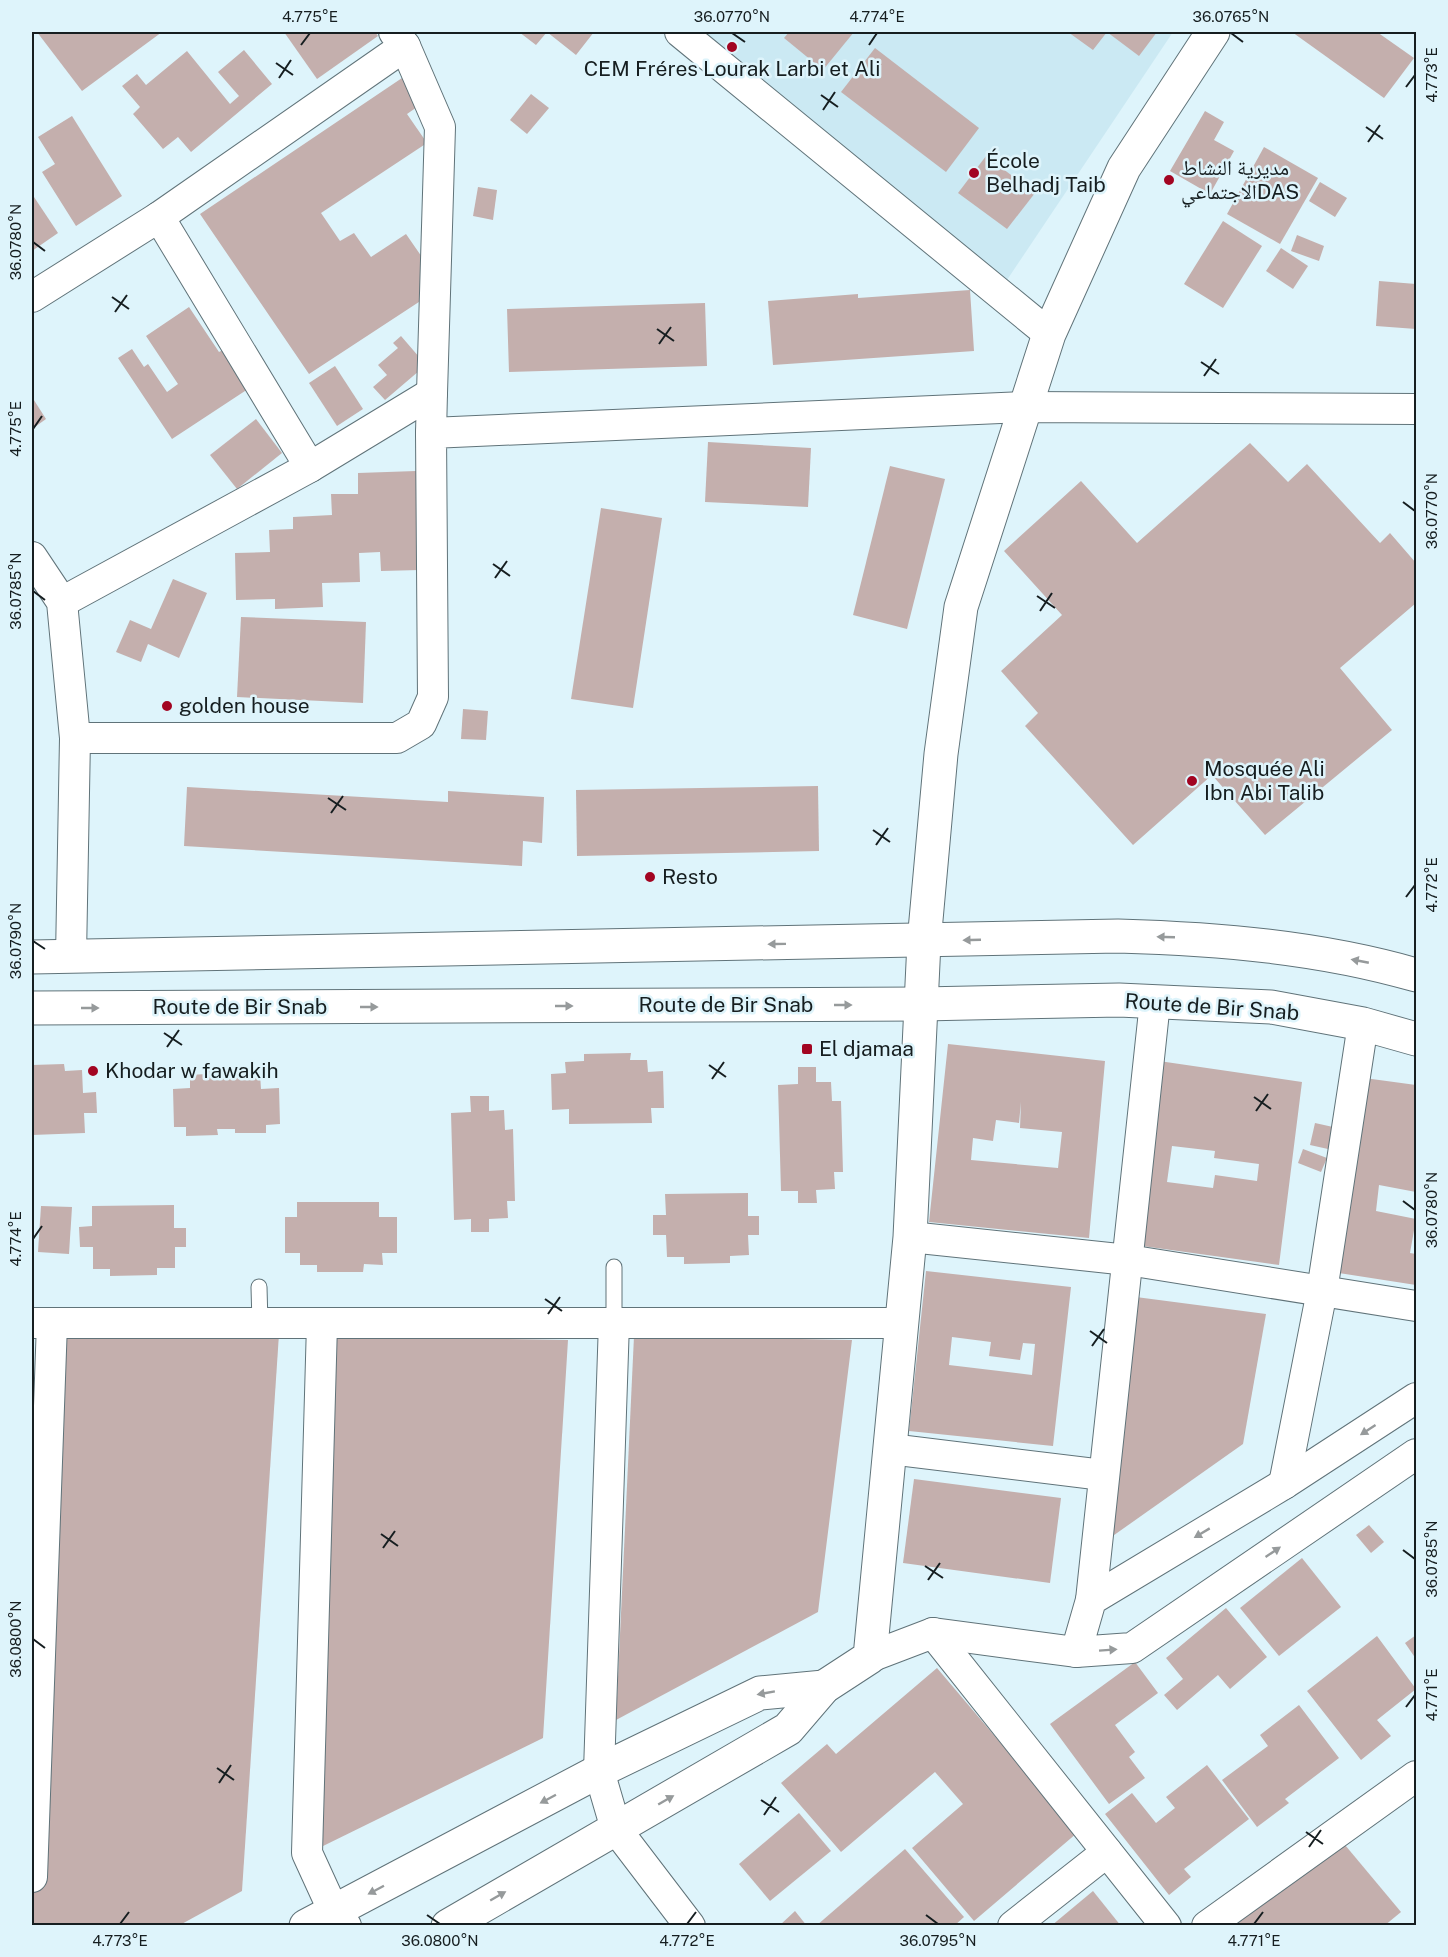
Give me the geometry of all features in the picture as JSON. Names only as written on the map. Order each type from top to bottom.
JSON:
[{"type":"main road","points":[[448,1926],[788,1729],[824,1687],[870,1658],[900,1323],[910,1237],[924,942],[941,754],[961,608],[1049,334],[1124,168],[1213,32]]},
{"type":"main road","points":[[32,957],[924,942],[1118,936],[1219,939],[1306,951],[1416,975]]},
{"type":"main road","name":"Route de Bir Snab","points":[[32,1008],[1155,1002],[1271,1007],[1363,1024],[1416,1039]]},
{"type":"main road","points":[[329,1921],[599,1771],[760,1693],[824,1687]]},
{"type":"street","points":[[680,32],[1049,334]]},
{"type":"street","points":[[32,297],[159,217],[400,39],[440,127],[431,433],[433,697],[421,724],[397,738],[75,738]]},
{"type":"street","points":[[159,217],[310,467]]},
{"type":"street","points":[[62,602],[310,467],[432,393]]},
{"type":"street","points":[[431,433],[1024,407],[1416,409]]},
{"type":"street","points":[[32,558],[62,602],[75,738],[71,957]]},
{"type":"street","points":[[1076,1652],[1090,1600],[1155,1002]]},
{"type":"street","points":[[1284,1484],[1322,1291],[1363,1024]]},
{"type":"street","points":[[910,1237],[1128,1260],[1416,1306]]},
{"type":"street","points":[[614,1322],[599,1771],[616,1829],[690,1926]]},
{"type":"street","points":[[32,1877],[42,1323],[900,1323]]},
{"type":"street","points":[[322,1324],[307,1853],[329,1921]]},
{"type":"street","points":[[1090,1600],[1284,1484],[1416,1398]]},
{"type":"street","points":[[890,1449],[1103,1475]]},
{"type":"street","points":[[870,1658],[933,1633],[1076,1652],[1132,1648],[1416,1454]]},
{"type":"street","points":[[933,1633],[1166,1926]]},
{"type":"street","points":[[1207,1926],[1416,1776]]},
{"type":"street","points":[[1013,1926],[1107,1852]]},
{"type":"lane","points":[[614,1322],[615,1268]]},
{"type":"lane","points":[[259,1287],[260,1324]]},
{"type":"shaded area","name":"École Belhadj Taib","points":[[698,32],[1173,32],[1005,283]]},
{"type":"building","points":[[37,32],[162,32],[82,91]]},
{"type":"building","points":[[284,32],[375,32],[378,36],[317,79]]},
{"type":"building","points":[[519,32],[547,32],[536,45]]},
{"type":"building","points":[[547,32],[594,32],[576,55]]},
{"type":"building","points":[[789,32],[854,32],[823,70],[784,38]]},
{"type":"building","points":[[1068,32],[1107,32],[1093,50]]},
{"type":"building","points":[[1107,32],[1157,32],[1139,56]]},
{"type":"building","points":[[1292,32],[1377,32],[1414,58],[1384,98]]},
{"type":"building","points":[[875,48],[979,128],[946,172],[841,92]]},
{"type":"building","points":[[244,50],[272,84],[191,152],[178,137],[163,149],[133,114],[140,107],[122,86],[137,74],[146,85],[187,51],[230,104],[239,96],[218,72]]},
{"type":"building","points":[[402,78],[420,105],[407,114],[427,143],[321,213],[340,241],[354,233],[371,257],[406,234],[424,260],[425,298],[309,374],[200,214]]},
{"type":"building","points":[[531,94],[549,108],[527,134],[510,120]]},
{"type":"building","points":[[1205,111],[1224,122],[1214,140],[1234,151],[1210,194],[1170,171]]},
{"type":"building","points":[[72,116],[122,196],[76,226],[42,172],[55,164],[38,137]]},
{"type":"building","points":[[1264,147],[1318,178],[1280,244],[1227,214]]},
{"type":"building","points":[[986,156],[1035,193],[1007,229],[958,193]]},
{"type":"building","points":[[1320,182],[1347,198],[1335,217],[1309,201]]},
{"type":"building","points":[[478,187],[497,190],[493,220],[473,216]]},
{"type":"building","points":[[32,194],[58,233],[32,251]]},
{"type":"building","points":[[1223,221],[1262,246],[1223,308],[1184,284]]},
{"type":"building","points":[[1297,235],[1324,246],[1319,261],[1291,251]]},
{"type":"building","points":[[1281,248],[1308,266],[1293,289],[1266,271]]},
{"type":"building","points":[[1379,281],[1416,284],[1416,329],[1376,326]]},
{"type":"building","points":[[970,290],[974,351],[773,365],[768,301],[858,294],[858,298]]},
{"type":"building","points":[[705,303],[707,366],[509,372],[507,309]]},
{"type":"building","points":[[189,307],[219,352],[223,350],[248,389],[172,439],[118,358],[132,349],[144,367],[148,364],[167,392],[178,384],[146,336]]},
{"type":"building","points":[[401,336],[426,365],[385,400],[373,387],[387,375],[378,365],[398,348],[393,343]]},
{"type":"building","points":[[335,366],[363,409],[337,426],[309,383]]},
{"type":"building","points":[[32,397],[46,419],[32,429]]},
{"type":"building","points":[[256,419],[282,453],[237,489],[210,455]]},
{"type":"building","points":[[708,442],[811,448],[808,507],[705,502]]},
{"type":"building","points":[[1250,443],[1288,482],[1307,464],[1380,543],[1390,533],[1416,563],[1416,603],[1340,668],[1392,730],[1265,835],[1212,775],[1133,845],[1025,726],[1038,713],[1001,671],[1062,615],[1004,551],[1081,481],[1137,543]]},
{"type":"building","points":[[890,466],[945,479],[907,629],[853,615]]},
{"type":"building","points":[[416,471],[420,570],[381,571],[380,552],[359,553],[360,582],[322,583],[323,607],[275,609],[275,599],[236,600],[235,553],[270,552],[269,530],[293,529],[293,517],[332,515],[331,494],[358,494],[358,473]]},
{"type":"building","points":[[601,508],[662,518],[633,708],[571,699]]},
{"type":"building","points":[[173,579],[207,593],[179,658],[148,644],[141,662],[116,652],[130,620],[151,629]]},
{"type":"building","points":[[241,617],[366,622],[363,703],[237,697]]},
{"type":"building","points":[[463,709],[488,711],[486,740],[461,739]]},
{"type":"building","points":[[818,786],[819,851],[577,856],[576,790]]},
{"type":"building","points":[[187,787],[448,802],[448,791],[544,797],[542,843],[523,841],[522,866],[184,846]]},
{"type":"building","points":[[948,1044],[1105,1061],[1089,1238],[929,1222]],"holes":[[[1021,1102],[1020,1128],[1062,1132],[1058,1168],[971,1160],[973,1138],[993,1141],[996,1120],[1019,1123]]]},
{"type":"building","points":[[631,1053],[630,1060],[647,1060],[648,1072],[663,1071],[664,1108],[651,1108],[652,1123],[569,1124],[569,1109],[552,1110],[551,1074],[566,1073],[565,1062],[584,1061],[584,1054]]},
{"type":"building","points":[[1159,1061],[1302,1082],[1279,1265],[1135,1245]],"holes":[[[1172,1146],[1215,1151],[1214,1158],[1259,1164],[1257,1181],[1215,1175],[1213,1188],[1167,1182]]]},
{"type":"building","points":[[64,1064],[65,1071],[82,1070],[83,1093],[96,1092],[97,1113],[84,1113],[85,1133],[32,1135],[32,1065]]},
{"type":"building","points":[[245,1067],[245,1074],[260,1074],[261,1089],[279,1088],[280,1124],[266,1125],[266,1133],[235,1133],[235,1129],[217,1129],[218,1135],[186,1136],[186,1127],[174,1127],[173,1089],[190,1088],[190,1075],[206,1074],[205,1068]]},
{"type":"building","points":[[798,1067],[816,1067],[816,1082],[831,1082],[832,1101],[841,1101],[843,1172],[834,1172],[835,1189],[816,1190],[817,1203],[798,1203],[798,1191],[781,1191],[778,1085],[798,1084]]},
{"type":"building","points":[[1357,1077],[1416,1085],[1416,1192],[1379,1185],[1376,1211],[1416,1219],[1410,1253],[1416,1254],[1416,1285],[1326,1271]]},
{"type":"building","points":[[470,1096],[489,1096],[489,1111],[504,1110],[505,1130],[513,1129],[515,1201],[507,1201],[508,1218],[489,1219],[489,1232],[471,1232],[471,1219],[454,1220],[451,1113],[471,1112]]},
{"type":"building","points":[[1315,1123],[1333,1127],[1328,1149],[1310,1145]]},
{"type":"building","points":[[1303,1149],[1327,1158],[1321,1172],[1298,1163]]},
{"type":"building","points":[[748,1193],[748,1216],[759,1216],[759,1235],[748,1235],[749,1255],[730,1256],[730,1263],[684,1264],[684,1257],[667,1257],[666,1235],[653,1235],[653,1215],[666,1215],[665,1194]]},
{"type":"building","points":[[297,1202],[379,1202],[379,1217],[397,1217],[397,1253],[382,1253],[383,1265],[364,1264],[363,1272],[317,1272],[317,1265],[300,1265],[300,1253],[285,1253],[285,1217],[297,1217]]},
{"type":"building","points":[[174,1205],[174,1228],[186,1228],[186,1247],[175,1247],[175,1268],[157,1268],[157,1275],[110,1276],[110,1269],[93,1269],[93,1247],[80,1247],[79,1227],[92,1226],[92,1206]]},
{"type":"building","points":[[41,1206],[72,1207],[69,1254],[38,1252]]},
{"type":"building","points":[[926,1271],[1071,1287],[1053,1446],[909,1431]],"holes":[[[952,1337],[991,1342],[989,1356],[1020,1360],[1023,1343],[1035,1344],[1032,1375],[949,1365]]]},
{"type":"building","points":[[1136,1297],[1266,1314],[1243,1444],[1100,1545]]},
{"type":"building","points":[[279,1334],[242,1891],[178,1926],[32,1926],[51,1336]]},
{"type":"building","points":[[330,1336],[568,1340],[543,1738],[319,1848]]},
{"type":"building","points":[[634,1336],[852,1340],[818,1612],[616,1720]]},
{"type":"building","points":[[914,1479],[1061,1498],[1050,1583],[903,1563]]},
{"type":"building","points":[[1369,1525],[1384,1542],[1371,1553],[1356,1535]]},
{"type":"building","points":[[1302,1558],[1341,1607],[1279,1656],[1240,1608]]},
{"type":"building","points":[[1226,1608],[1267,1657],[1230,1689],[1218,1675],[1177,1710],[1164,1695],[1183,1679],[1166,1658]]},
{"type":"building","points":[[1416,1635],[1416,1659],[1405,1643]]},
{"type":"building","points":[[1377,1636],[1416,1689],[1377,1720],[1391,1736],[1361,1760],[1307,1691]]},
{"type":"building","points":[[1135,1662],[1158,1693],[1115,1725],[1135,1752],[1129,1757],[1145,1778],[1109,1804],[1050,1724]]},
{"type":"building","points":[[937,1668],[1077,1833],[974,1921],[912,1848],[963,1804],[935,1772],[841,1852],[781,1783],[827,1744],[836,1754]]},
{"type":"building","points":[[1299,1705],[1339,1758],[1285,1799],[1289,1803],[1257,1827],[1222,1780],[1268,1746],[1260,1735]]},
{"type":"building","points":[[1207,1765],[1249,1819],[1184,1869],[1191,1877],[1169,1895],[1105,1814],[1132,1793],[1156,1823],[1175,1808],[1166,1797]]},
{"type":"building","points":[[799,1813],[831,1851],[770,1901],[739,1864]]},
{"type":"building","points":[[1330,1827],[1401,1912],[1384,1926],[1211,1926]]},
{"type":"building","points":[[905,1849],[964,1917],[954,1926],[816,1926]]},
{"type":"building","points":[[1093,1891],[1121,1926],[1051,1926]]},
{"type":"building","points":[[795,1911],[807,1926],[779,1926]]},
{"type":"place","name":"CEM Fréres Lourak Larbi et Ali","points":[[732,47]]},
{"type":"place","name":"École Belhadj Taib","points":[[974,173]]},
{"type":"place","name":"مديرية النشاط الاجتماعيDAS","points":[[1169,180]]},
{"type":"place","name":"golden house","points":[[167,706]]},
{"type":"place","name":"Mosquée Ali Ibn Abi Talib","points":[[1192,781]]},
{"type":"place","name":"Resto","points":[[650,877]]},
{"type":"place","name":"El djamaa","points":[[807,1049]]},
{"type":"place","name":"Khodar w fawakih","points":[[93,1071]]}]
